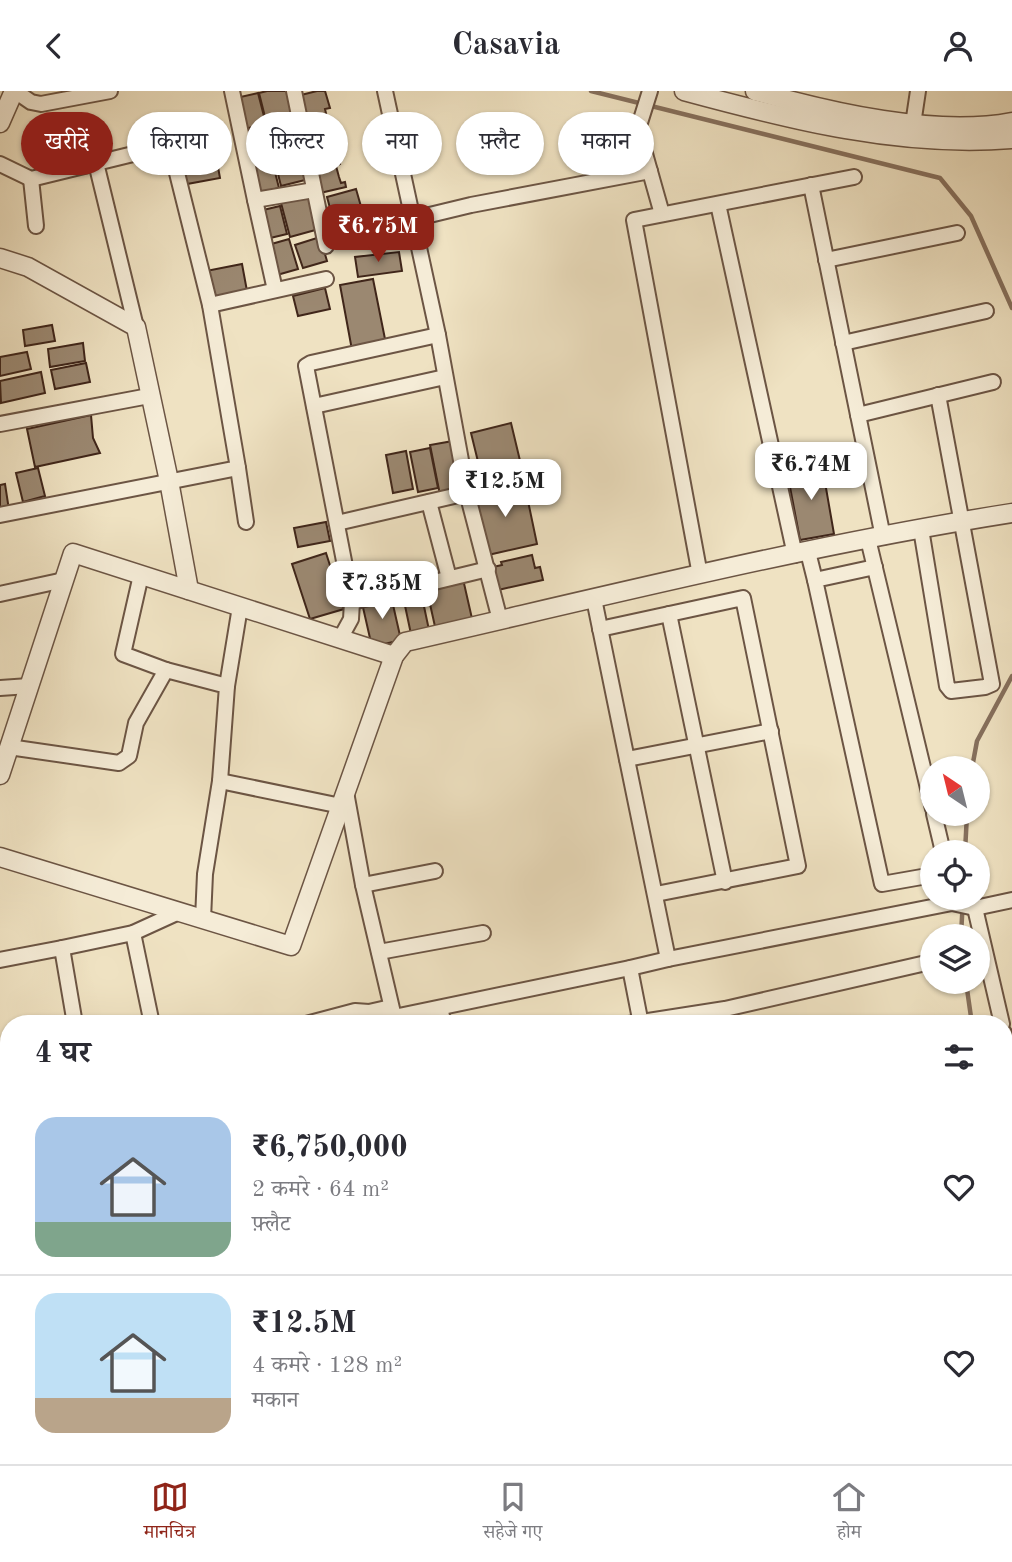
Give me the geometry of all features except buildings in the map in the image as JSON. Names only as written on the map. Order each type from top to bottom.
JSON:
[{"type":"street","points":[[0,123],[14,91],[30,102],[41,104],[110,91]]},
{"type":"street","points":[[232,91],[275,291]]},
{"type":"street","points":[[294,91],[326,246]]},
{"type":"street","points":[[386,91],[438,335],[467,493],[500,620]]},
{"type":"street","points":[[643,112],[650,91]]},
{"type":"street","points":[[684,91],[792,104],[960,142],[1012,139]]},
{"type":"street","points":[[755,91],[792,104]]},
{"type":"street","points":[[912,131],[918,91]]},
{"type":"street","points":[[912,131],[1012,121]]},
{"type":"street","points":[[113,159],[170,145],[210,305],[246,521]]},
{"type":"street","points":[[0,164],[31,179],[47,175]]},
{"type":"street","points":[[99,175],[136,327],[189,590]]},
{"type":"street","points":[[413,219],[471,205],[629,175]]},
{"type":"street","points":[[651,175],[662,214]]},
{"type":"street","points":[[700,575],[634,220],[854,177]]},
{"type":"street","points":[[31,179],[36,226]]},
{"type":"street","points":[[811,185],[858,415],[876,538],[875,567],[920,757]]},
{"type":"street","points":[[255,199],[314,190]]},
{"type":"street","points":[[718,204],[802,553],[815,580],[882,884],[920,877]]},
{"type":"street","points":[[826,260],[957,233]]},
{"type":"street","points":[[0,258],[28,267],[136,327]]},
{"type":"street","points":[[210,305],[326,279]]},
{"type":"street","points":[[843,343],[986,311]]},
{"type":"street","points":[[340,639],[351,619],[352,602],[306,366],[438,335]]},
{"type":"street","points":[[314,406],[445,377]]},
{"type":"street","points":[[858,415],[993,382]]},
{"type":"street","points":[[920,530],[947,686],[951,691],[992,684],[938,395]]},
{"type":"street","points":[[0,424],[149,396]]},
{"type":"street","points":[[0,515],[238,468]]},
{"type":"street","points":[[337,523],[467,493]]},
{"type":"street","points":[[429,502],[449,578]]},
{"type":"street","points":[[0,857],[291,947],[394,656],[405,642],[802,553],[1012,513]]},
{"type":"street","points":[[0,775],[73,553],[394,656]]},
{"type":"street","points":[[815,580],[875,567]]},
{"type":"street","points":[[352,602],[488,569]]},
{"type":"street","points":[[141,575],[123,654],[166,670],[227,686]]},
{"type":"street","points":[[0,594],[64,580]]},
{"type":"street","points":[[600,629],[743,598],[798,866],[656,894]]},
{"type":"street","points":[[594,599],[668,959]]},
{"type":"street","points":[[203,919],[205,874],[220,781],[227,686],[240,607]]},
{"type":"street","points":[[669,614],[725,881]]},
{"type":"street","points":[[9,747],[119,763],[129,756],[136,723],[166,670]]},
{"type":"street","points":[[0,688],[29,686]]},
{"type":"street","points":[[627,759],[771,731]]},
{"type":"street","points":[[220,781],[343,799]]},
{"type":"street","points":[[343,799],[392,1012]]},
{"type":"street","points":[[363,885],[435,871]]},
{"type":"street","points":[[990,905],[1012,900]]},
{"type":"street","points":[[347,1015],[355,1011],[392,1012],[440,1008],[920,909]]},
{"type":"street","points":[[975,910],[1000,1015]]},
{"type":"street","points":[[0,960],[133,933],[179,912]]},
{"type":"street","points":[[133,933],[150,1015]]},
{"type":"street","points":[[379,952],[483,933]]},
{"type":"street","points":[[62,948],[73,1015]]},
{"type":"street","points":[[687,1015],[725,1009],[920,964]]},
{"type":"street","points":[[630,968],[636,1015]]},
{"type":"street","points":[[440,1008],[442,1015]]},
{"type":"waterway","points":[[591,91],[940,178],[971,216],[1012,308]]},
{"type":"waterway","points":[[974,756],[977,741],[1012,676]]},
{"type":"waterway","points":[[966,826],[966,840]]},
{"type":"waterway","points":[[962,910],[962,924]]},
{"type":"waterway","points":[[968,994],[971,1015]]}]
